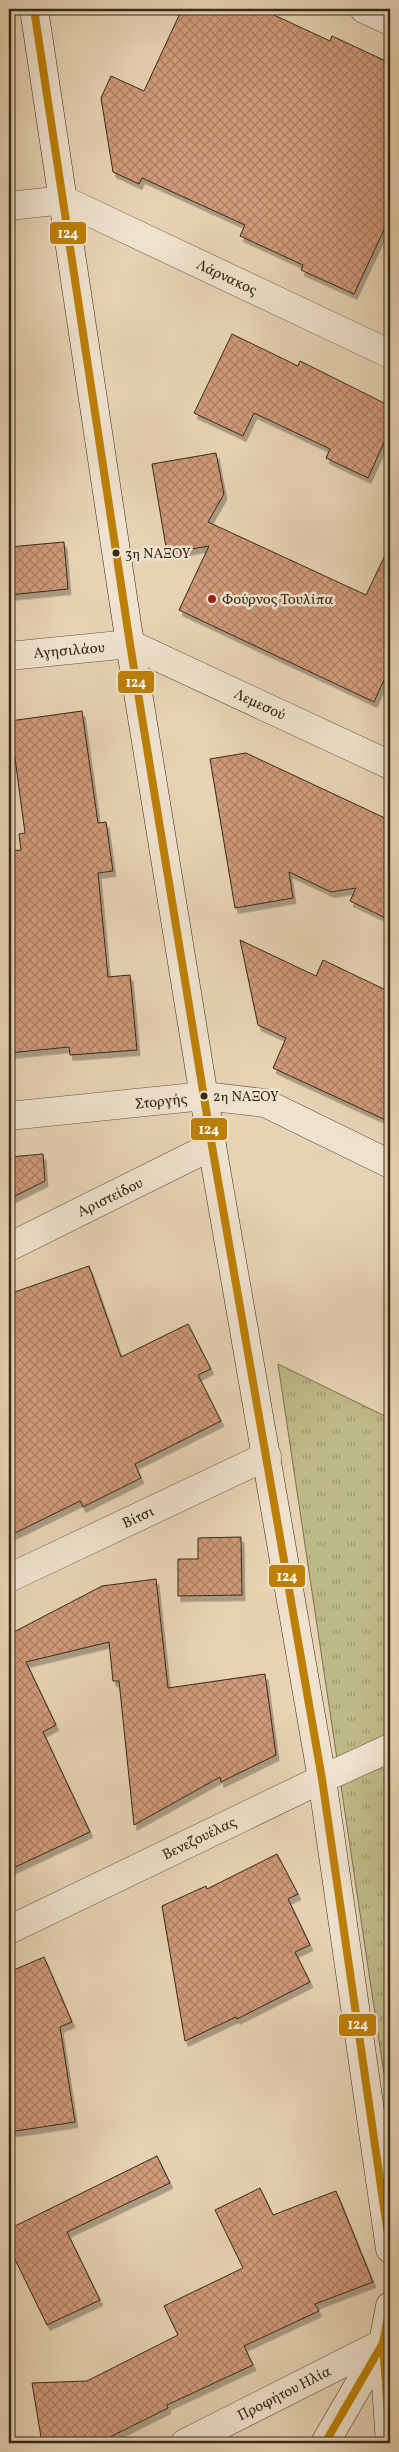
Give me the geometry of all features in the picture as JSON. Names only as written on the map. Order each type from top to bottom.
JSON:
[{"type":"street","points":[[34,9],[130,644],[212,1146],[322,1779],[390,2249]]},
{"type":"street","points":[[364,9],[390,21]]},
{"type":"street","points":[[9,206],[64,200]]},
{"type":"street","name":"Λάρνακος","points":[[64,200],[390,354]]},
{"type":"street","name":"Αγησιλάου","points":[[9,656],[130,644]]},
{"type":"street","name":"Λεμεσού","points":[[130,644],[390,765]]},
{"type":"street","name":"Στοργής","points":[[9,1116],[204,1096],[265,1103],[390,1164]]},
{"type":"street","name":"Αριστείδου","points":[[9,1247],[212,1146]]},
{"type":"street","name":"Βίτσι","points":[[9,1578],[267,1456]]},
{"type":"street","name":"Βενεζουέλας","points":[[9,1930],[390,1748]]},
{"type":"street","points":[[390,2306],[383,2343],[390,2443]]},
{"type":"street","points":[[325,2443],[383,2343]]},
{"type":"street","name":"Προφήτου Ηλία","points":[[184,2443],[383,2343]]},
{"type":"green space","points":[[278,1364],[389,1418],[390,1416],[390,2114]]},
{"type":"building","points":[[182,9],[261,9],[330,41],[332,36],[390,63],[390,217],[354,294],[301,270],[303,265],[240,236],[245,225],[142,178],[139,184],[113,172],[101,98],[111,76],[144,91]]},
{"type":"building","points":[[232,334],[298,366],[300,361],[390,406],[390,429],[368,478],[326,458],[330,449],[254,413],[243,436],[194,413]]},
{"type":"building","points":[[216,453],[224,494],[208,522],[366,595],[390,545],[390,667],[374,702],[179,610],[209,546],[167,553],[152,464]]},
{"type":"building","points":[[64,542],[68,589],[9,595],[9,547]]},
{"type":"building","points":[[82,711],[98,823],[106,822],[113,871],[98,873],[108,977],[130,975],[137,1050],[70,1055],[69,1047],[9,1053],[9,851],[21,850],[19,834],[25,833],[10,721]]},
{"type":"building","points":[[246,753],[387,819],[390,812],[390,920],[350,901],[356,888],[331,892],[289,872],[293,898],[235,908],[210,759]]},
{"type":"building","points":[[240,940],[316,976],[323,960],[390,992],[390,1122],[273,1068],[286,1038],[258,1025]]},
{"type":"building","points":[[43,1154],[45,1181],[9,1199],[9,1157]]},
{"type":"building","points":[[89,1266],[121,1357],[188,1324],[211,1369],[198,1375],[221,1421],[135,1464],[141,1478],[83,1507],[80,1501],[9,1536],[9,1294]]},
{"type":"building","points":[[241,1537],[242,1595],[178,1596],[178,1559],[198,1559],[198,1538]]},
{"type":"building","points":[[156,1579],[168,1688],[265,1674],[276,1755],[221,1782],[220,1777],[134,1825],[119,1681],[113,1681],[109,1642],[26,1662],[56,1725],[43,1732],[90,1832],[9,1870],[9,1627],[12,1633],[102,1586]]},
{"type":"building","points":[[277,1854],[298,1894],[288,1899],[310,1945],[295,1952],[310,1982],[237,2019],[236,2017],[185,2041],[162,1906],[206,1886],[207,1889]]},
{"type":"building","points":[[44,1957],[72,2022],[60,2027],[75,2122],[9,2132],[9,1972]]},
{"type":"building","points":[[157,2156],[170,2183],[67,2232],[100,2300],[47,2325],[9,2247],[9,2229]]},
{"type":"building","points":[[260,2188],[273,2215],[336,2191],[373,2282],[315,2304],[319,2311],[244,2346],[253,2365],[167,2405],[168,2408],[98,2443],[42,2443],[32,2383],[87,2381],[178,2335],[164,2306],[243,2268],[215,2210]]},
{"type":"transit line","name":"124","points":[[34,9],[130,644],[212,1146],[322,1779],[390,2249]]},
{"type":"transit line","name":"124","points":[[390,2306],[383,2343],[390,2443]]},
{"type":"transit line","name":"124","points":[[325,2443],[383,2343]]},
{"type":"place","name":"3η ΝΑΞΟΥ","points":[[116,553]]},
{"type":"place","name":"Φούρνος Τουλίπα","points":[[212,599]]},
{"type":"place","name":"2η ΝΑΞΟΥ","points":[[204,1096]]}]
